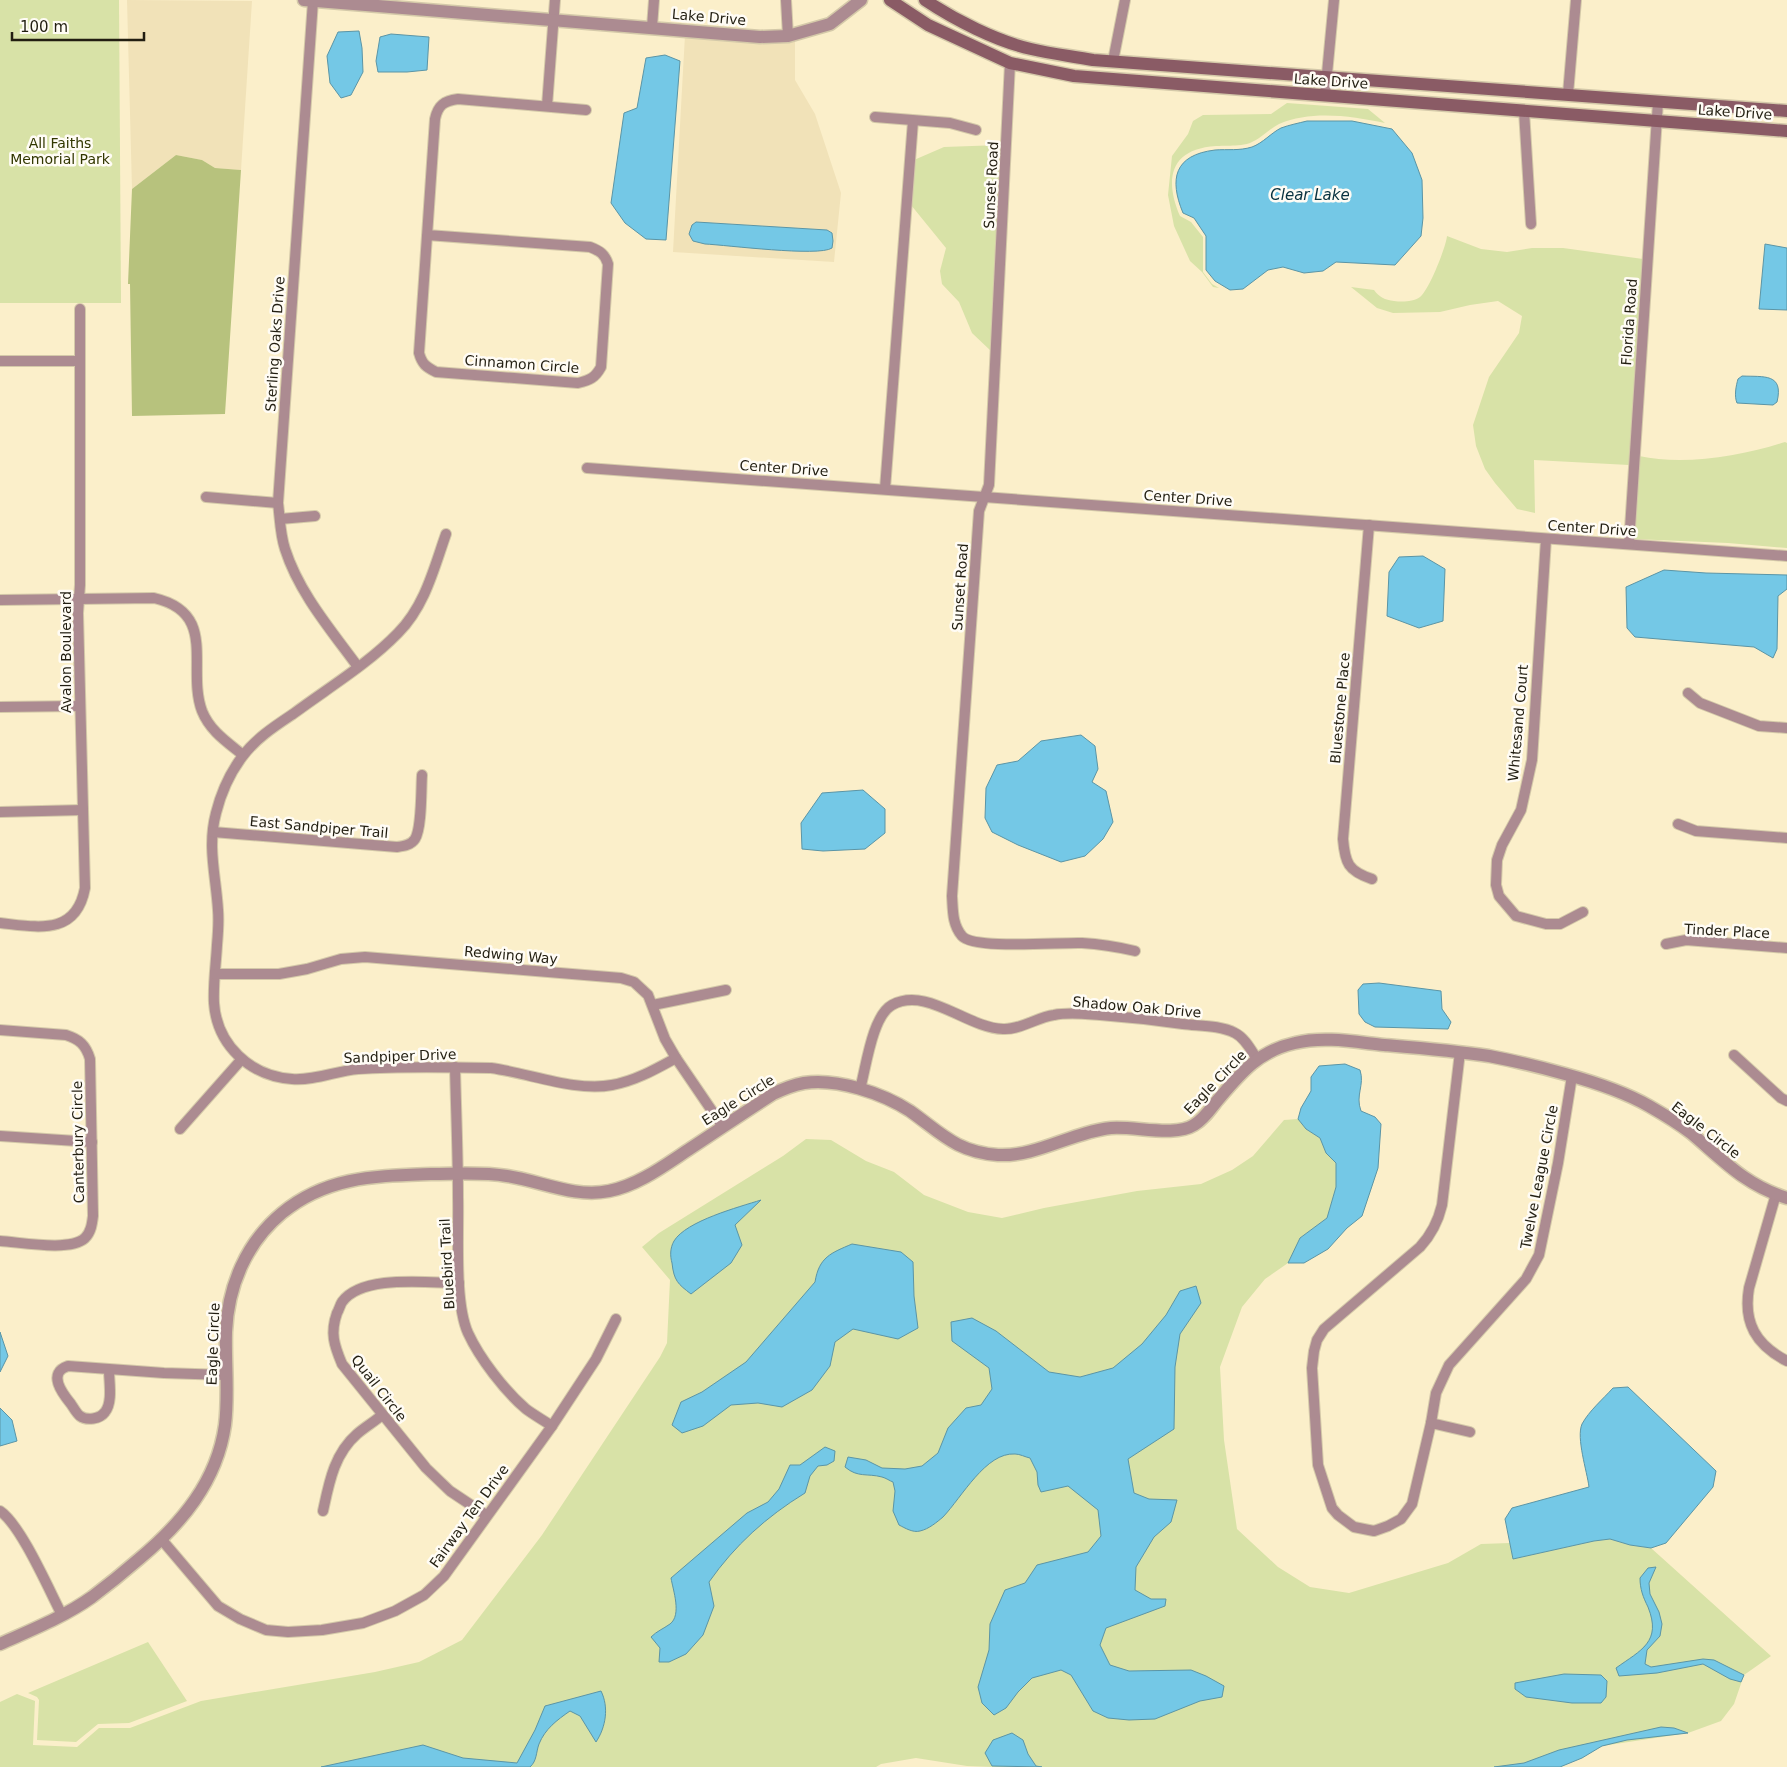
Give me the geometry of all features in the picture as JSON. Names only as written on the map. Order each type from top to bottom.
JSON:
[{"type":"main road","name":"Lake Drive","points":[[890,0],[928,24],[1010,63],[1074,76],[1787,131]]},
{"type":"main road","name":"Lake Drive","points":[[925,0],[956,19],[1029,49],[1093,60],[1787,111]]},
{"type":"street","name":"Lake Drive","points":[[308,0],[376,3],[760,37],[788,36],[830,24],[861,0]]},
{"type":"street","name":"Sterling Oaks Drive","points":[[308,0],[278,503],[284,548],[295,574],[310,600],[358,667]]},
{"type":"street","points":[[547,106],[555,0]]},
{"type":"street","points":[[652,27],[654,0]]},
{"type":"street","points":[[786,0],[788,36]]},
{"type":"street","points":[[1113,61],[1125,0]]},
{"type":"street","points":[[1325,95],[1334,0]]},
{"type":"street","points":[[1568,94],[1576,0]]},
{"type":"street","name":"Sunset Road","points":[[1010,63],[989,485],[979,511],[952,896],[953,921],[962,937],[972,942],[993,945],[1082,943],[1135,951]]},
{"type":"street","points":[[427,235],[435,119],[437,110],[442,104],[458,100],[586,110]]},
{"type":"street","name":"Florida Road","points":[[1629,544],[1658,102]]},
{"type":"street","points":[[1524,111],[1531,224]]},
{"type":"street","points":[[874,117],[950,123],[976,130]]},
{"type":"street","points":[[885,489],[913,120]]},
{"type":"street","name":"Cinnamon Circle","points":[[427,235],[590,247],[599,250],[606,256],[608,264],[601,367],[596,375],[590,380],[578,383],[436,372],[426,368],[418,353],[427,235]]},
{"type":"street","name":"Avalon Boulevard","points":[[0,924],[38,927],[54,926],[76,913],[83,901],[85,888],[78,613],[80,309]]},
{"type":"street","points":[[0,361],[79,361]]},
{"type":"street","name":"Center Drive","points":[[587,468],[1787,556]]},
{"type":"street","points":[[206,497],[278,503]]},
{"type":"street","points":[[280,518],[315,516]]},
{"type":"street","name":"Bluestone Place","points":[[1369,525],[1343,839],[1345,855],[1351,868],[1361,875],[1372,879]]},
{"type":"street","name":"Sandpiper Drive","points":[[446,534],[422,600],[400,632],[358,667],[267,732],[243,755],[222,794],[213,832],[212,869],[218,912],[214,1001],[216,1018],[221,1032],[229,1046],[241,1060],[259,1072],[294,1079],[359,1069],[455,1067],[505,1070],[579,1086],[597,1087],[634,1079],[676,1058]]},
{"type":"street","name":"Whitesand Court","points":[[1546,539],[1532,760],[1521,810],[1502,845],[1497,860],[1496,885],[1499,896],[1516,916],[1546,924],[1560,924],[1583,912]]},
{"type":"street","points":[[0,600],[154,598],[168,601],[179,608],[194,630],[197,644],[199,698],[202,710],[208,723],[216,733],[243,755]]},
{"type":"street","points":[[1688,693],[1700,703],[1759,726],[1787,728]]},
{"type":"street","points":[[0,707],[80,706]]},
{"type":"street","name":"East Sandpiper Trail","points":[[213,832],[398,847],[408,845],[415,839],[418,829],[422,775]]},
{"type":"street","points":[[0,812],[83,810]]},
{"type":"street","points":[[1678,824],[1696,832],[1787,838]]},
{"type":"street","name":"Tinder Place","points":[[1666,944],[1686,940],[1787,948]]},
{"type":"street","name":"Redwing Way","points":[[216,974],[279,974],[341,959],[365,957],[622,978],[634,982],[648,995],[665,1039],[723,1127]]},
{"type":"street","points":[[653,1005],[726,990]]},
{"type":"street","name":"Shadow Oak Drive","points":[[860,1089],[875,1028],[882,1015],[890,1006],[904,1000],[919,1000],[934,1004],[965,1018],[1004,1029],[1020,1026],[1053,1015],[1074,1013],[1128,1017],[1219,1028],[1236,1033],[1257,1059]]},
{"type":"street","name":"Canterbury Circle","points":[[0,1030],[66,1035],[82,1043],[88,1051],[90,1058],[94,1216],[91,1229],[85,1238],[74,1244],[61,1245],[0,1241]]},
{"type":"street","name":"Eagle Circle","points":[[0,1644],[62,1615],[90,1598],[162,1540],[194,1503],[213,1467],[225,1426],[227,1318],[229,1300],[240,1266],[264,1230],[280,1214],[296,1202],[324,1188],[356,1178],[458,1174],[509,1176],[568,1190],[606,1192],[625,1187],[642,1179],[773,1094],[787,1087],[815,1082],[847,1086],[879,1095],[896,1103],[938,1134],[966,1149],[998,1155],[1016,1154],[1096,1130],[1132,1127],[1169,1131],[1191,1127],[1207,1114],[1235,1080],[1257,1059],[1278,1048],[1294,1043],[1319,1040],[1460,1052],[1527,1064],[1596,1083],[1628,1095],[1645,1104],[1690,1133],[1732,1170],[1753,1183],[1781,1196]]},
{"type":"street","name":"Twelve League Circle","points":[[1460,1052],[1442,1205],[1438,1221],[1431,1234],[1420,1247],[1324,1329],[1314,1351],[1312,1368],[1318,1464],[1332,1508],[1338,1516],[1354,1527],[1374,1531],[1388,1526],[1401,1519],[1412,1504],[1431,1423],[1436,1392],[1449,1365],[1526,1279],[1539,1255],[1558,1163],[1572,1076]]},
{"type":"street","points":[[1734,1055],[1781,1098],[1787,1101]]},
{"type":"street","points":[[180,1129],[241,1060]]},
{"type":"street","name":"Bluebird Trail","points":[[455,1067],[459,1283],[463,1315],[468,1333],[483,1358],[512,1396],[552,1426]]},
{"type":"street","points":[[0,1136],[92,1142]]},
{"type":"street","points":[[1781,1196],[1749,1288],[1747,1301],[1748,1317],[1752,1330],[1773,1354],[1787,1361]]},
{"type":"street","name":"Quail Circle","points":[[459,1283],[386,1282],[369,1285],[354,1292],[342,1302],[332,1330],[334,1347],[342,1364],[426,1468],[450,1491],[486,1515]]},
{"type":"street","name":"Fairway Ten Drive","points":[[162,1540],[218,1606],[240,1619],[266,1630],[288,1632],[322,1630],[363,1623],[395,1611],[424,1595],[444,1576],[486,1515],[552,1426],[596,1360],[616,1319]]},
{"type":"street","points":[[109,1370],[109,1404],[106,1412],[99,1418],[90,1419],[80,1416],[62,1392],[58,1382],[58,1374],[62,1368],[68,1366],[109,1370],[226,1374]]},
{"type":"street","points":[[323,1511],[331,1475],[341,1453],[356,1435],[382,1415]]},
{"type":"street","points":[[1431,1423],[1470,1432]]},
{"type":"street","points":[[0,1511],[8,1516],[17,1530],[62,1615]]},
{"type":"shaded area","points":[[127,0],[252,1],[241,170],[215,168],[202,160],[176,155],[132,189]]},
{"type":"shaded area","points":[[685,35],[795,40],[795,80],[815,114],[841,193],[834,262],[673,252]],"holes":[[[697,222],[827,230],[832,233]]]},
{"type":"green space","name":"All Faiths Memorial Park","points":[[0,0],[119,0],[121,303],[0,303]]},
{"type":"green space","points":[[1287,103],[1368,109],[1385,123],[1359,118],[1305,117],[1279,124],[1250,143],[1201,148],[1189,153],[1180,160],[1172,178],[1175,202],[1180,216],[1191,222],[1203,237],[1203,272],[1212,284],[1219,288],[1213,287],[1202,272],[1190,261],[1174,226],[1168,195],[1172,156],[1188,134],[1193,121],[1203,115],[1271,114]]},
{"type":"green space","points":[[1000,145],[991,351],[972,333],[959,302],[942,284],[940,271],[946,248],[911,205],[914,160],[944,147]]},
{"type":"green space","points":[[176,155],[202,160],[215,168],[241,170],[225,414],[132,416],[130,284],[128,284],[132,189]]},
{"type":"green space","points":[[1447,236],[1481,249],[1507,252],[1532,248],[1563,248],[1643,259],[1629,465],[1534,460],[1535,513],[1517,509],[1495,483],[1485,469],[1476,446],[1473,425],[1489,377],[1519,333],[1522,316],[1498,301],[1440,312],[1393,313],[1377,308],[1351,287],[1374,290],[1380,296],[1391,301],[1400,302],[1417,299],[1424,293],[1432,278]]},
{"type":"green space","points":[[1787,443],[1787,548],[1728,543],[1634,539],[1639,456],[1656,459],[1694,460],[1750,452]]},
{"type":"green space","points":[[1298,1119],[1306,1129],[1320,1138],[1326,1153],[1336,1163],[1336,1187],[1327,1218],[1300,1238],[1288,1263],[1265,1279],[1242,1307],[1220,1367],[1224,1440],[1237,1529],[1278,1567],[1310,1587],[1349,1593],[1448,1563],[1481,1544],[1510,1543],[1513,1559],[1610,1539],[1630,1545],[1651,1548],[1771,1656],[1744,1675],[1734,1704],[1721,1721],[1688,1733],[1602,1746],[1560,1767],[994,1767],[967,1766],[916,1758],[881,1764],[876,1767],[0,1767],[0,1702],[17,1694],[35,1701],[33,1745],[77,1747],[99,1728],[130,1728],[201,1701],[375,1672],[419,1662],[462,1640],[542,1535],[660,1357],[667,1343],[670,1280],[642,1247],[659,1233],[783,1156],[806,1139],[831,1140],[866,1161],[894,1172],[924,1195],[968,1212],[1002,1218],[1044,1208],[1137,1191],[1201,1184],[1232,1170],[1253,1156],[1284,1120]]},
{"type":"green space","points":[[148,1642],[187,1701],[129,1723],[98,1724],[76,1742],[37,1740],[39,1700],[28,1693]]},
{"type":"water","points":[[359,31],[363,72],[351,95],[341,98],[330,83],[327,56],[338,32]]},
{"type":"water","points":[[391,34],[429,37],[427,70],[378,72],[376,61],[380,37]]},
{"type":"water","points":[[665,55],[680,61],[666,240],[646,239],[625,223],[611,203],[624,113],[637,108],[646,58]]},
{"type":"water","name":"Clear Lake","points":[[1307,121],[1352,121],[1392,129],[1412,153],[1422,180],[1423,218],[1421,236],[1395,265],[1336,262],[1323,271],[1304,273],[1283,267],[1268,270],[1243,289],[1230,290],[1215,281],[1206,270],[1206,236],[1194,218],[1183,213],[1176,190],[1178,171],[1183,163],[1201,153],[1252,147],[1281,128]]},
{"type":"water","points":[[696,222],[827,230],[832,233],[832,248],[792,251],[705,244],[693,241],[689,234],[692,225]]},
{"type":"water","points":[[1765,244],[1787,248],[1787,310],[1759,309]]},
{"type":"water","points":[[1742,376],[1765,377],[1775,381],[1778,386],[1777,402],[1773,405],[1737,403],[1735,394],[1738,379]]},
{"type":"water","points":[[1423,556],[1445,569],[1443,621],[1419,628],[1387,616],[1389,572],[1399,557]]},
{"type":"water","points":[[1664,570],[1787,575],[1787,589],[1778,596],[1777,649],[1773,658],[1754,647],[1635,637],[1627,628],[1626,587]]},
{"type":"water","points":[[1081,735],[1095,746],[1098,769],[1092,782],[1106,791],[1113,822],[1103,839],[1085,856],[1061,862],[1018,845],[992,832],[985,818],[986,788],[997,765],[1018,761],[1041,741]]},
{"type":"water","points":[[863,790],[885,809],[885,833],[865,849],[823,851],[802,849],[801,823],[822,793]]},
{"type":"water","points":[[1379,983],[1441,991],[1442,1009],[1451,1022],[1448,1029],[1375,1027],[1365,1022],[1359,1014],[1358,990],[1363,984]]},
{"type":"water","points":[[1345,1064],[1360,1070],[1359,1105],[1361,1111],[1375,1117],[1381,1124],[1378,1168],[1362,1216],[1347,1228],[1328,1249],[1304,1263],[1288,1263],[1300,1238],[1327,1218],[1336,1187],[1336,1163],[1326,1153],[1320,1138],[1306,1129],[1298,1119],[1301,1108],[1311,1091],[1311,1077],[1319,1066]]},
{"type":"water","points":[[761,1200],[735,1225],[742,1245],[731,1263],[691,1294],[677,1282],[673,1269],[671,1249],[674,1241],[680,1234],[701,1221]]},
{"type":"water","points":[[852,1244],[901,1252],[913,1262],[914,1296],[918,1328],[898,1339],[853,1329],[835,1342],[830,1366],[812,1390],[782,1407],[758,1403],[731,1405],[703,1426],[682,1433],[672,1425],[681,1402],[702,1392],[746,1362],[815,1282],[823,1261],[832,1253]]},
{"type":"water","points":[[1196,1286],[1201,1303],[1180,1334],[1175,1367],[1174,1429],[1128,1459],[1134,1493],[1149,1499],[1177,1500],[1171,1522],[1154,1537],[1136,1567],[1135,1590],[1151,1599],[1166,1599],[1165,1606],[1106,1628],[1100,1645],[1110,1665],[1129,1671],[1191,1670],[1224,1686],[1222,1697],[1200,1701],[1155,1719],[1129,1720],[1108,1718],[1093,1711],[1071,1675],[1061,1670],[1032,1678],[1006,1708],[994,1715],[982,1703],[978,1687],[989,1650],[990,1624],[1005,1590],[1025,1583],[1037,1565],[1088,1552],[1101,1536],[1098,1510],[1068,1486],[1041,1492],[1038,1485],[1037,1472],[1030,1458],[1019,1454],[1004,1455],[994,1460],[975,1477],[943,1517],[930,1527],[912,1531],[899,1525],[893,1511],[895,1491],[893,1482],[882,1477],[854,1473],[845,1467],[848,1457],[866,1460],[882,1468],[905,1469],[922,1466],[938,1453],[948,1428],[966,1408],[981,1405],[992,1389],[989,1368],[952,1341],[951,1322],[972,1318],[996,1331],[1049,1372],[1080,1377],[1113,1368],[1142,1344],[1166,1315],[1180,1291]]},
{"type":"water","points":[[0,1332],[8,1356],[0,1372]]},
{"type":"water","points":[[1628,1387],[1716,1471],[1713,1487],[1666,1543],[1651,1548],[1630,1545],[1610,1539],[1513,1559],[1505,1519],[1512,1508],[1589,1487],[1580,1438],[1582,1424],[1592,1410],[1613,1388]]},
{"type":"water","points":[[0,1408],[12,1420],[17,1441],[0,1446]]},
{"type":"water","points":[[825,1447],[835,1451],[834,1461],[827,1465],[818,1466],[810,1476],[805,1493],[777,1512],[752,1533],[729,1556],[709,1582],[714,1606],[703,1635],[686,1654],[669,1662],[659,1662],[660,1648],[651,1637],[670,1624],[676,1615],[676,1602],[671,1578],[747,1513],[768,1502],[779,1489],[790,1465],[800,1465]]},
{"type":"water","points":[[1656,1567],[1649,1583],[1650,1594],[1659,1612],[1662,1624],[1660,1636],[1647,1650],[1645,1664],[1651,1667],[1703,1659],[1714,1660],[1744,1675],[1741,1682],[1730,1679],[1703,1664],[1657,1673],[1619,1676],[1616,1668],[1641,1650],[1651,1637],[1652,1619],[1642,1593],[1640,1578],[1648,1568]]},
{"type":"water","points":[[1564,1674],[1601,1675],[1607,1681],[1606,1697],[1601,1703],[1572,1703],[1526,1697],[1515,1689],[1515,1683]]},
{"type":"water","points":[[601,1691],[606,1710],[602,1730],[596,1742],[580,1716],[570,1711],[548,1729],[539,1744],[534,1762],[530,1767],[321,1767],[423,1745],[463,1758],[517,1763],[535,1730],[545,1706]]},
{"type":"water","points":[[1661,1727],[1674,1728],[1688,1733],[1627,1740],[1602,1746],[1582,1758],[1560,1767],[1494,1767],[1524,1763],[1559,1750]]},
{"type":"water","points":[[1012,1733],[1023,1740],[1028,1754],[1036,1766],[1042,1767],[992,1766],[985,1753],[993,1740]]}]
